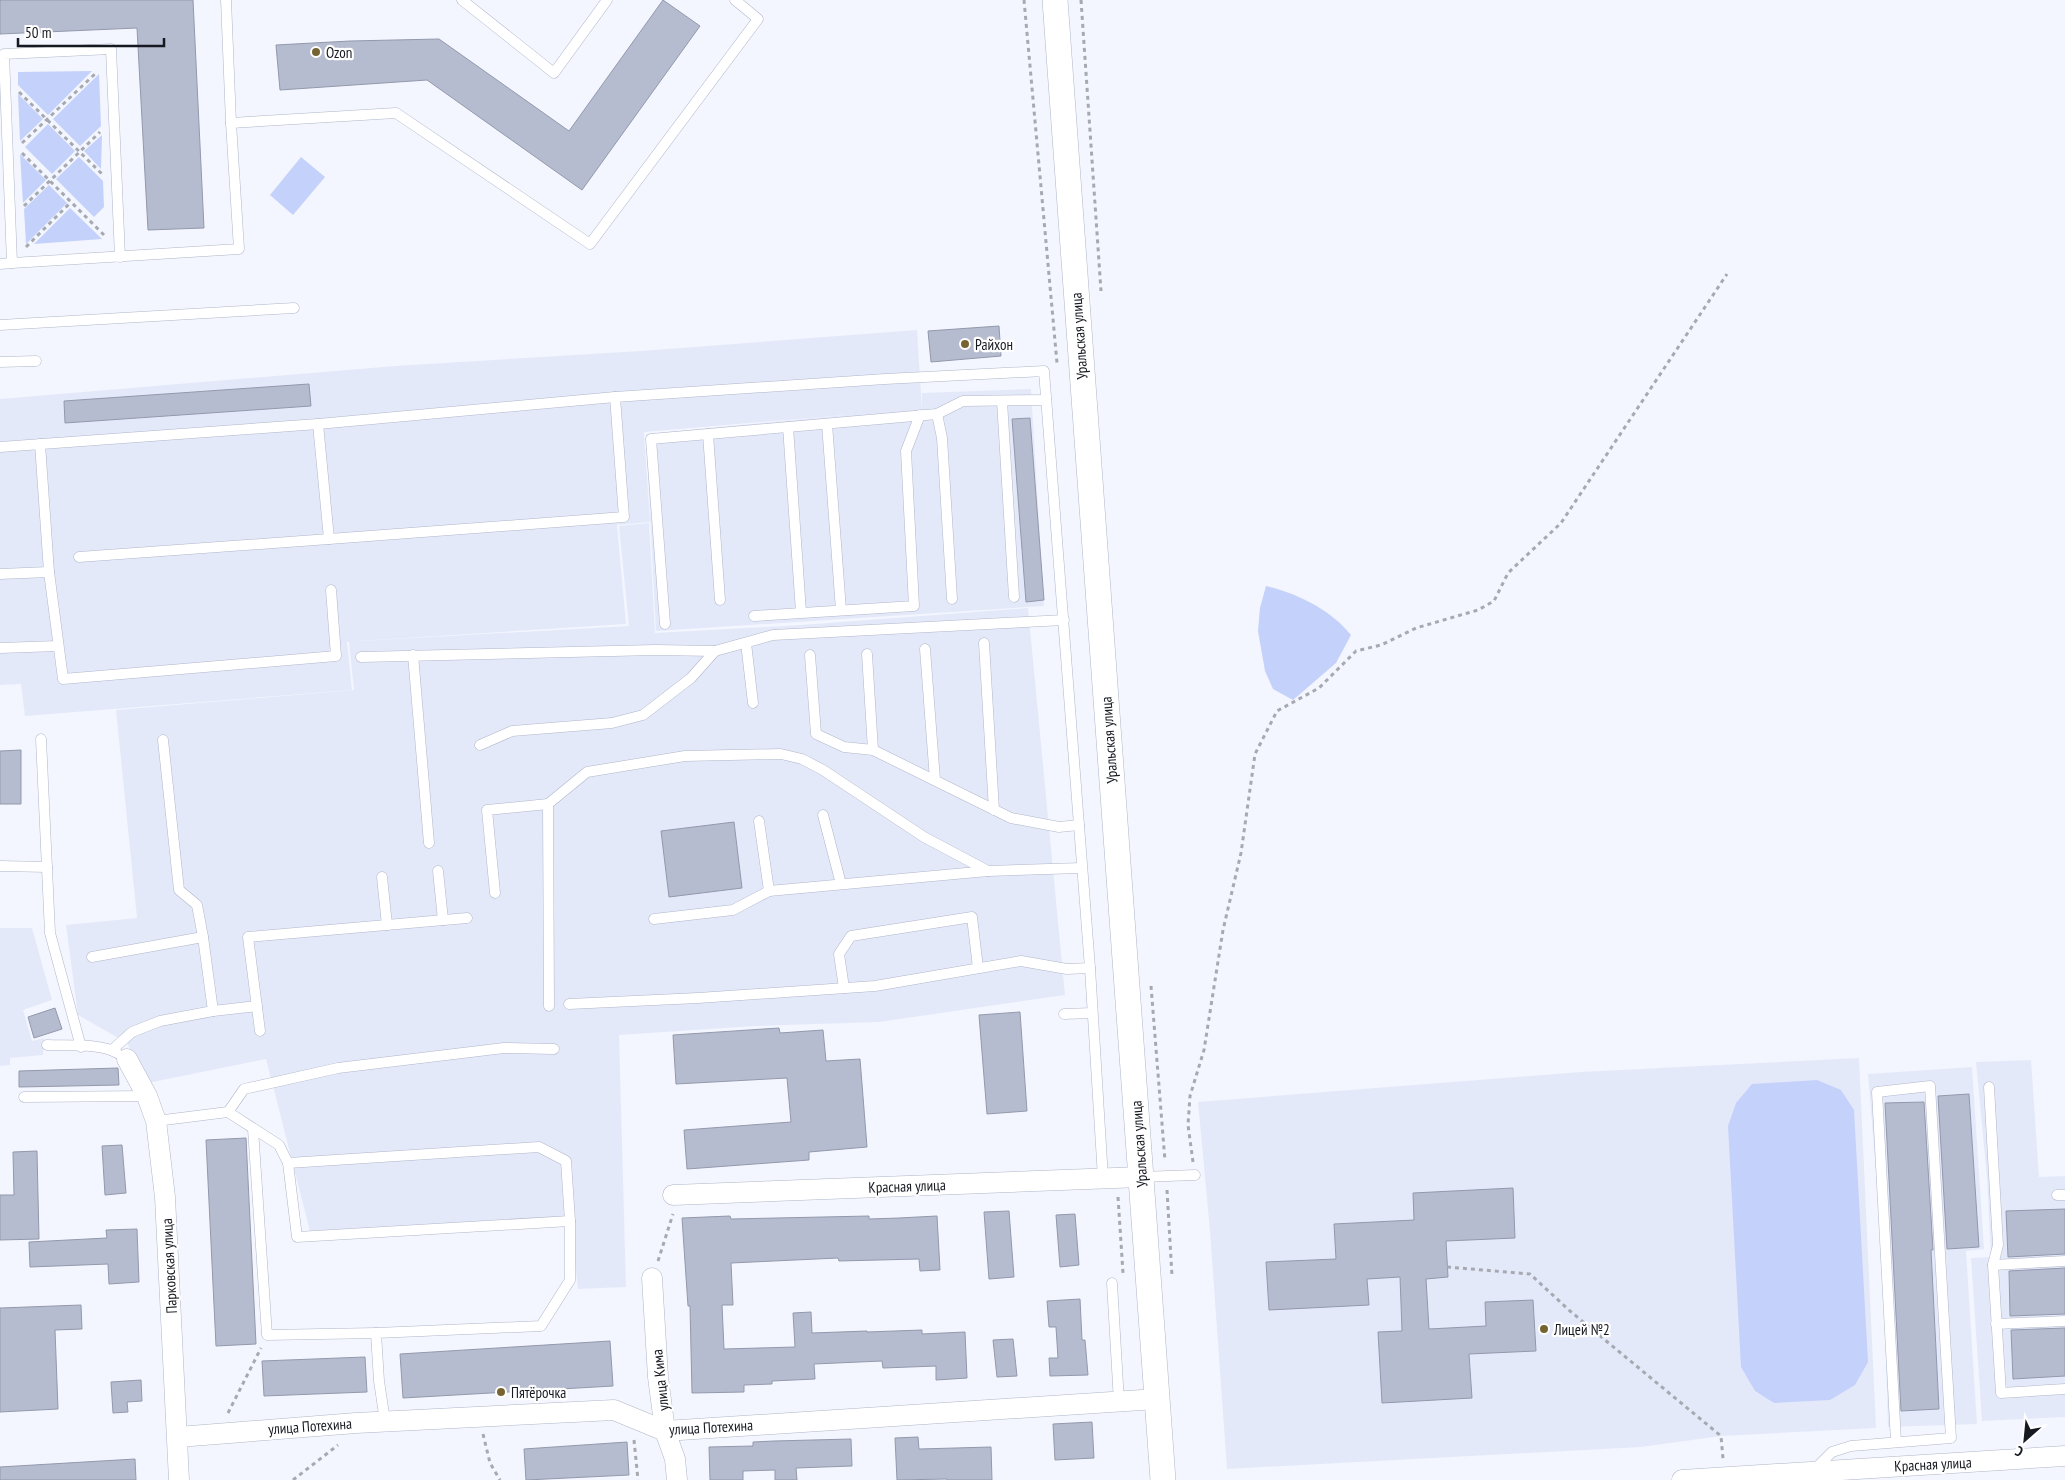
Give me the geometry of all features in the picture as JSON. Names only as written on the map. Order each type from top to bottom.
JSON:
[{"type":"street","name":"Уральская улица","points":[[1055,0],[1163,1480]]},
{"type":"street","name":"Парковская улица","points":[[120,1055],[147,1096],[156,1121],[165,1197],[179,1480]]},
{"type":"street","name":"Красная улица","points":[[673,1203],[1141,1177]]},
{"type":"street","name":"улица Кима","points":[[652,1278],[658,1377],[665,1431],[675,1459],[677,1480]]},
{"type":"street","name":"улица Потехина","points":[[178,1437],[385,1421],[614,1410],[665,1431],[1157,1399]]},
{"type":"street","name":"Красная улица","points":[[1682,1480],[1767,1477],[1814,1470],[2065,1456]]},
{"type":"lane","points":[[0,264],[239,249],[226,0]]},
{"type":"lane","points":[[462,0],[554,74],[607,0]]},
{"type":"lane","points":[[231,123],[396,113],[590,244],[758,19],[735,0]]},
{"type":"lane","points":[[12,263],[4,54],[111,49],[120,257]]},
{"type":"lane","points":[[0,325],[294,308]]},
{"type":"lane","points":[[0,362],[36,361]]},
{"type":"lane","points":[[0,447],[318,424],[615,397],[885,379],[1044,371],[1090,968],[1103,1178]]},
{"type":"lane","points":[[79,557],[624,517],[615,397]]},
{"type":"lane","points":[[665,624],[651,439],[937,414],[962,401],[1046,400]]},
{"type":"lane","points":[[1002,401],[1014,597]]},
{"type":"lane","points":[[937,414],[942,438],[952,599]]},
{"type":"lane","points":[[754,616],[914,606],[906,451],[920,415]]},
{"type":"lane","points":[[318,424],[329,539]]},
{"type":"lane","points":[[827,424],[841,610]]},
{"type":"lane","points":[[788,427],[801,612]]},
{"type":"lane","points":[[708,434],[720,600]]},
{"type":"lane","points":[[40,444],[49,572],[63,679],[336,656],[331,590]]},
{"type":"lane","points":[[0,574],[49,572]]},
{"type":"lane","points":[[362,657],[655,650],[715,651],[773,635],[1064,620]]},
{"type":"lane","points":[[746,643],[753,703]]},
{"type":"lane","points":[[984,643],[994,810]]},
{"type":"lane","points":[[0,648],[58,646]]},
{"type":"lane","points":[[925,649],[935,780]]},
{"type":"lane","points":[[480,745],[512,732],[612,723],[643,714],[691,678],[715,651]]},
{"type":"lane","points":[[867,654],[873,750]]},
{"type":"lane","points":[[413,655],[429,843]]},
{"type":"lane","points":[[810,655],[816,734],[844,747],[873,750],[1011,818],[1059,826],[1079,825]]},
{"type":"lane","points":[[41,739],[50,932],[81,1047]]},
{"type":"lane","points":[[163,740],[179,890],[197,905],[213,1011]]},
{"type":"lane","points":[[495,894],[487,810],[548,804],[587,772],[686,756],[781,754],[802,759],[823,770],[924,836],[988,871]]},
{"type":"lane","points":[[548,804],[549,1006]]},
{"type":"lane","points":[[823,815],[841,884]]},
{"type":"lane","points":[[760,821],[769,891]]},
{"type":"lane","points":[[0,866],[47,867]]},
{"type":"lane","points":[[654,919],[732,910],[769,891],[988,871],[1081,868]]},
{"type":"lane","points":[[438,870],[443,920]]},
{"type":"lane","points":[[382,877],[387,925]]},
{"type":"lane","points":[[844,988],[839,954],[851,936],[972,917],[978,968]]},
{"type":"lane","points":[[260,1031],[248,937],[467,918]]},
{"type":"lane","points":[[92,957],[203,937]]},
{"type":"lane","points":[[569,1004],[637,1002],[874,986],[1021,961],[1067,969],[1090,968]]},
{"type":"lane","points":[[47,1045],[81,1047],[120,1055],[132,1032],[160,1021],[213,1011],[257,1006]]},
{"type":"lane","points":[[1064,1014],[1092,1013]]},
{"type":"lane","points":[[228,1112],[244,1089],[338,1068],[504,1048],[554,1049]]},
{"type":"lane","points":[[1814,1470],[1832,1452],[1851,1446],[1951,1438],[1930,1086],[1877,1092],[1896,1442]]},
{"type":"lane","points":[[1989,1087],[1998,1245],[1993,1265],[2001,1393],[2065,1390]]},
{"type":"lane","points":[[24,1097],[147,1096]]},
{"type":"lane","points":[[156,1121],[228,1112],[280,1145],[288,1163],[297,1237],[570,1221]]},
{"type":"lane","points":[[253,1129],[267,1335],[376,1333],[541,1326],[570,1280],[570,1221],[566,1161],[539,1147],[288,1163]]},
{"type":"lane","points":[[1141,1177],[1195,1175]]},
{"type":"lane","points":[[1993,1265],[2065,1261]]},
{"type":"lane","points":[[1112,1283],[1119,1402]]},
{"type":"lane","points":[[1996,1324],[2065,1321]]},
{"type":"lane","points":[[376,1333],[379,1381],[385,1421]]},
{"type":"path","points":[[92,66],[99,70],[102,76]]},
{"type":"path","points":[[17,148],[99,70]]},
{"type":"path","points":[[15,96],[14,87],[106,178],[106,168]]},
{"type":"path","points":[[20,201],[20,209],[104,128],[104,138]]},
{"type":"path","points":[[17,139],[18,156]]},
{"type":"path","points":[[17,148],[108,239],[108,231]]},
{"type":"path","points":[[22,243],[22,252],[71,202]]},
{"type":"path","points":[[1195,1175],[1188,1125],[1190,1096],[1204,1050],[1223,930],[1241,853],[1255,754],[1277,711],[1319,688],[1356,651],[1381,645],[1416,628],[1478,610],[1494,601],[1508,573],[1561,523],[1727,274]]},
{"type":"path","points":[[652,1278],[673,1203]]},
{"type":"path","points":[[1447,1267],[1530,1274],[1570,1311],[1721,1436],[1725,1477]]},
{"type":"path","points":[[224,1421],[267,1335]]},
{"type":"path","points":[[480,1417],[484,1445],[490,1463],[500,1480]]},
{"type":"path","points":[[632,1417],[638,1480]]},
{"type":"path","points":[[293,1480],[356,1431],[356,1423]]},
{"type":"shaded area","points":[[92,71],[48,115],[18,85],[18,72]]},
{"type":"shaded area","points":[[99,74],[101,126],[80,146],[53,119]]},
{"type":"shaded area","points":[[18,94],[43,119],[20,141]]},
{"type":"shaded area","points":[[48,124],[75,151],[52,174],[25,147]]},
{"type":"shaded area","points":[[102,135],[101,169],[84,151]]},
{"type":"shaded area","points":[[20,154],[46,180],[23,203]]},
{"type":"shaded area","points":[[79,157],[103,181],[104,207],[94,217],[56,179]]},
{"type":"shaded area","points":[[301,157],[325,177],[293,215],[270,195]]},
{"type":"shaded area","points":[[49,185],[67,203],[26,244],[24,209]]},
{"type":"shaded area","points":[[70,208],[102,239],[34,244]]},
{"type":"shaded area","points":[[917,330],[922,410],[922,393],[1031,389],[1044,606],[656,631],[646,434],[845,415],[644,432],[650,522],[617,525],[626,624],[359,641],[629,626],[619,526],[649,523],[655,633],[801,625],[1028,608],[1065,995],[879,1022],[755,1026],[619,1035],[626,1287],[578,1289],[570,1220],[310,1231],[266,1059],[148,1083],[127,1043],[78,1015],[66,925],[137,918],[116,710],[354,690],[349,642],[347,642],[352,690],[25,716],[21,684],[0,685],[0,399],[395,366],[641,351]]},
{"type":"shaded area","points":[[1266,586],[1290,593],[1313,604],[1334,618],[1351,635],[1336,663],[1293,700],[1273,689],[1265,671],[1258,631],[1260,608]]},
{"type":"shaded area","points":[[0,928],[32,928],[52,1000],[23,1010],[32,1041],[44,1038],[43,1055],[10,1058],[10,1065],[0,1066]]},
{"type":"shaded area","name":"Лицей №2","points":[[1859,1058],[1876,1428],[1721,1436],[1641,1447],[1227,1469],[1210,1231],[1198,1102],[1581,1072]]},
{"type":"shaded area","points":[[2031,1060],[2039,1177],[2065,1176],[2065,1417],[1982,1421],[1971,1258],[1991,1257],[1987,1178],[1976,1062]]},
{"type":"shaded area","points":[[1972,1067],[1984,1249],[1966,1251],[1977,1424],[1888,1427],[1883,1256],[1868,1074]]},
{"type":"shaded area","points":[[1817,1080],[1841,1090],[1854,1110],[1868,1362],[1855,1385],[1830,1400],[1774,1403],[1755,1391],[1741,1367],[1728,1126],[1736,1103],[1752,1084]]},
{"type":"building","points":[[0,0],[193,0],[204,228],[148,230],[137,28],[0,34]]},
{"type":"building","points":[[663,0],[700,26],[582,190],[427,80],[280,90],[276,45],[439,39],[569,131]]},
{"type":"building","name":"Райхон","points":[[999,326],[1001,356],[931,362],[928,331]]},
{"type":"building","points":[[309,384],[311,406],[65,423],[64,401]]},
{"type":"building","points":[[1030,418],[1044,600],[1026,602],[1012,419]]},
{"type":"building","points":[[21,750],[21,804],[0,804],[0,751]]},
{"type":"building","points":[[734,822],[742,888],[669,897],[661,831]]},
{"type":"building","points":[[55,1008],[62,1029],[34,1038],[28,1017]]},
{"type":"building","points":[[1020,1012],[1027,1111],[987,1114],[979,1015]]},
{"type":"building","points":[[779,1028],[780,1033],[823,1030],[826,1061],[860,1059],[867,1147],[809,1152],[809,1160],[687,1169],[684,1130],[791,1122],[787,1078],[676,1084],[673,1035]]},
{"type":"building","points":[[118,1068],[119,1085],[19,1087],[19,1071]]},
{"type":"building","points":[[1969,1094],[1979,1247],[1947,1249],[1938,1096]]},
{"type":"building","points":[[1924,1102],[1933,1250],[1931,1250],[1939,1409],[1901,1411],[1885,1103]]},
{"type":"building","points":[[246,1138],[256,1344],[216,1346],[206,1140]]},
{"type":"building","points":[[122,1145],[126,1193],[105,1195],[102,1146]]},
{"type":"building","points":[[37,1151],[39,1239],[0,1240],[0,1195],[14,1195],[13,1152]]},
{"type":"building","points":[[1513,1188],[1515,1238],[1446,1241],[1448,1277],[1426,1279],[1429,1329],[1486,1326],[1485,1302],[1533,1300],[1536,1351],[1469,1354],[1472,1398],[1382,1403],[1378,1332],[1402,1331],[1400,1277],[1367,1279],[1369,1305],[1269,1310],[1266,1262],[1336,1259],[1334,1224],[1414,1220],[1413,1193]]},
{"type":"building","points":[[2065,1209],[2065,1254],[2008,1257],[2006,1211]]},
{"type":"building","points":[[1009,1211],[1014,1277],[989,1279],[984,1212]]},
{"type":"building","points":[[1075,1214],[1079,1265],[1060,1267],[1056,1215]]},
{"type":"building","points":[[730,1216],[731,1219],[869,1216],[869,1219],[937,1216],[940,1270],[920,1271],[919,1259],[839,1261],[838,1258],[731,1263],[733,1305],[722,1305],[724,1349],[795,1347],[793,1313],[811,1312],[812,1333],[922,1330],[922,1334],[965,1332],[967,1378],[936,1380],[936,1366],[883,1368],[882,1361],[814,1364],[815,1379],[772,1381],[772,1384],[744,1385],[744,1392],[692,1393],[690,1306],[688,1306],[682,1218]]},
{"type":"building","points":[[137,1229],[139,1282],[109,1284],[108,1264],[30,1267],[29,1242],[107,1238],[106,1230]]},
{"type":"building","points":[[2065,1268],[2065,1314],[2010,1316],[2009,1271]]},
{"type":"building","points":[[1080,1299],[1082,1340],[1085,1340],[1088,1375],[1050,1376],[1049,1358],[1058,1358],[1056,1327],[1049,1327],[1047,1301]]},
{"type":"building","points":[[81,1305],[82,1329],[55,1330],[58,1409],[0,1412],[0,1308]]},
{"type":"building","points":[[2065,1328],[2065,1376],[2013,1379],[2011,1330]]},
{"type":"building","points":[[1013,1339],[1017,1376],[997,1377],[993,1340]]},
{"type":"building","points":[[610,1341],[613,1386],[403,1398],[400,1354]]},
{"type":"building","points":[[365,1357],[367,1392],[264,1396],[262,1361]]},
{"type":"building","points":[[141,1380],[142,1401],[127,1402],[128,1412],[113,1413],[111,1382]]},
{"type":"building","points":[[1092,1422],[1094,1458],[1055,1460],[1053,1424]]},
{"type":"building","points":[[918,1437],[919,1449],[991,1447],[992,1480],[897,1480],[895,1438]]},
{"type":"building","points":[[851,1439],[852,1466],[796,1468],[797,1480],[775,1480],[775,1470],[743,1471],[743,1480],[710,1480],[709,1447],[753,1446],[753,1442]]},
{"type":"building","points":[[627,1442],[629,1475],[526,1480],[524,1449]]},
{"type":"building","points":[[135,1459],[136,1480],[0,1480],[0,1467]]},
{"type":"place","name":"Ozon","points":[[316,52]]},
{"type":"place","name":"Райхон","points":[[965,344]]},
{"type":"place","name":"Лицей №2","points":[[1544,1329]]},
{"type":"place","name":"Пятёрочка","points":[[501,1392]]}]
